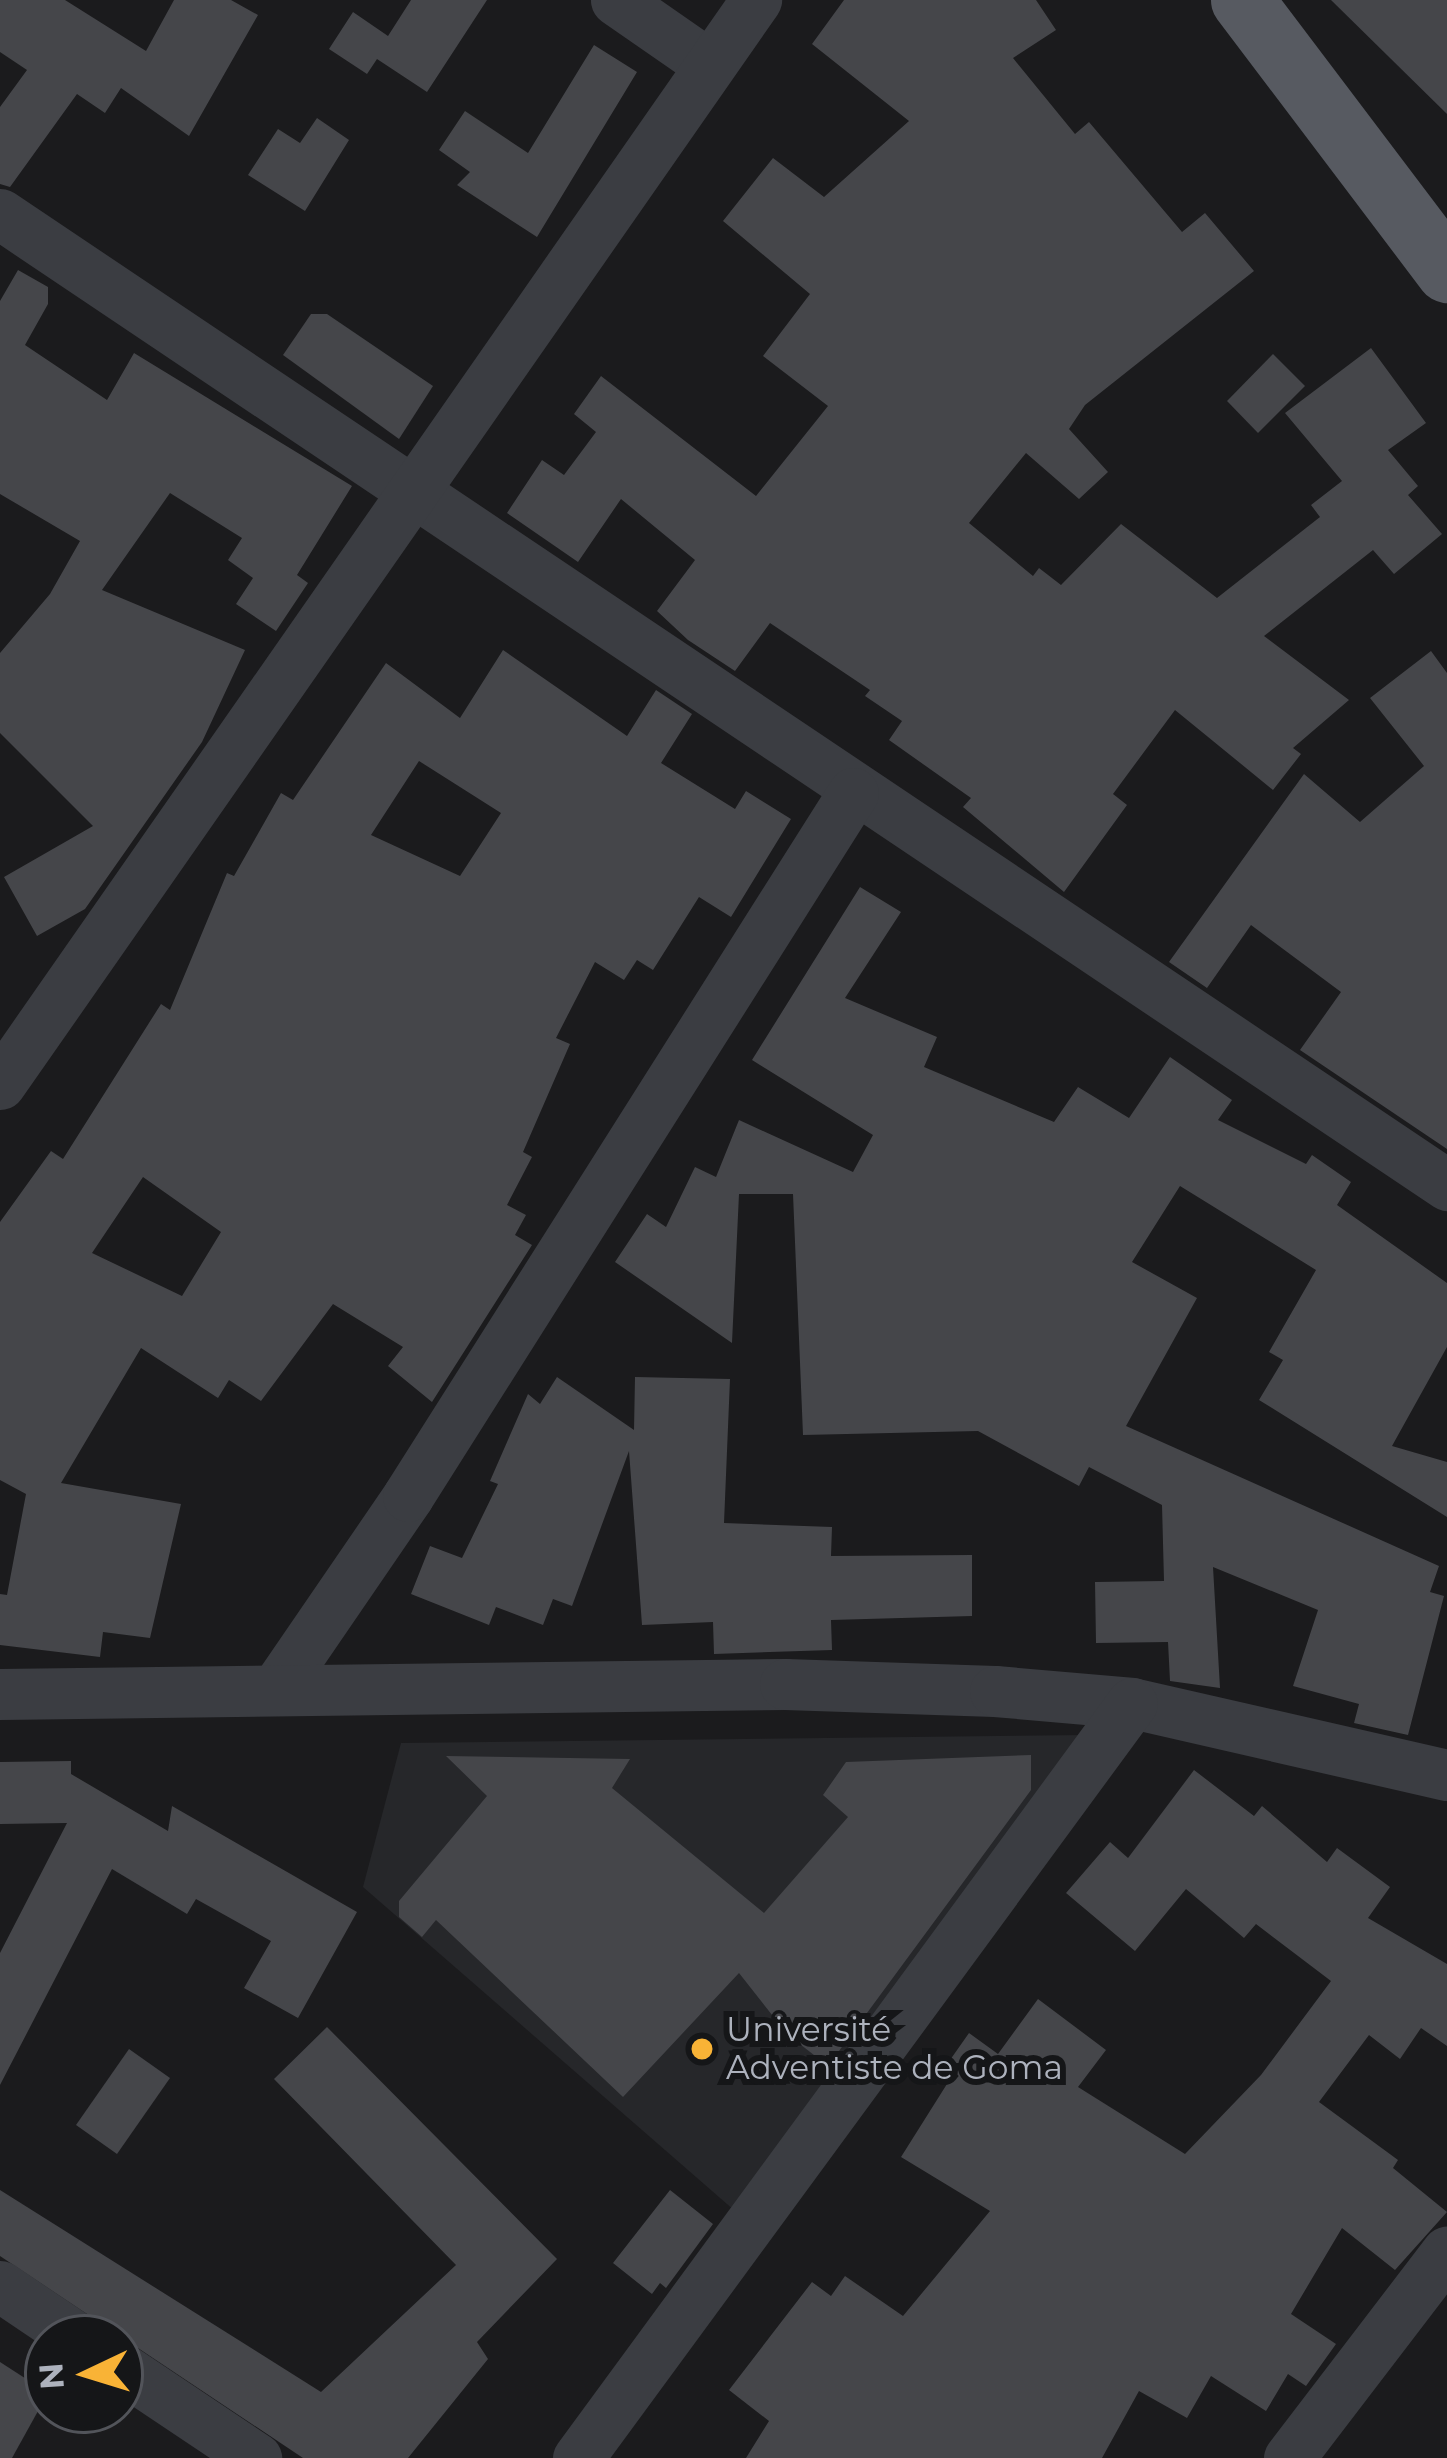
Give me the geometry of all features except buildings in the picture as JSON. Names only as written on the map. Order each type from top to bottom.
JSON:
[{"type":"main road","points":[[1242,0],[1447,271]]},
{"type":"street","points":[[616,0],[708,64]]},
{"type":"street","points":[[0,1084],[410,488],[755,0]]},
{"type":"street","points":[[0,214],[853,793],[1447,1185]]},
{"type":"street","points":[[278,1686],[408,1496],[853,793]]},
{"type":"street","points":[[0,1694],[278,1686],[785,1684],[1132,1703],[1447,1775]]},
{"type":"street","points":[[578,2458],[1132,1703]]},
{"type":"street","points":[[1289,2458],[1447,2252]]},
{"type":"street","points":[[0,2286],[41,2314]]},
{"type":"street","points":[[144,2383],[256,2458]]},
{"type":"shaded area","name":"Université Adventiste de Goma","points":[[1087,1735],[735,2211],[363,1887],[401,1743]]},
{"type":"place","name":"Université Adventiste de Goma","points":[[702,2049]]}]
